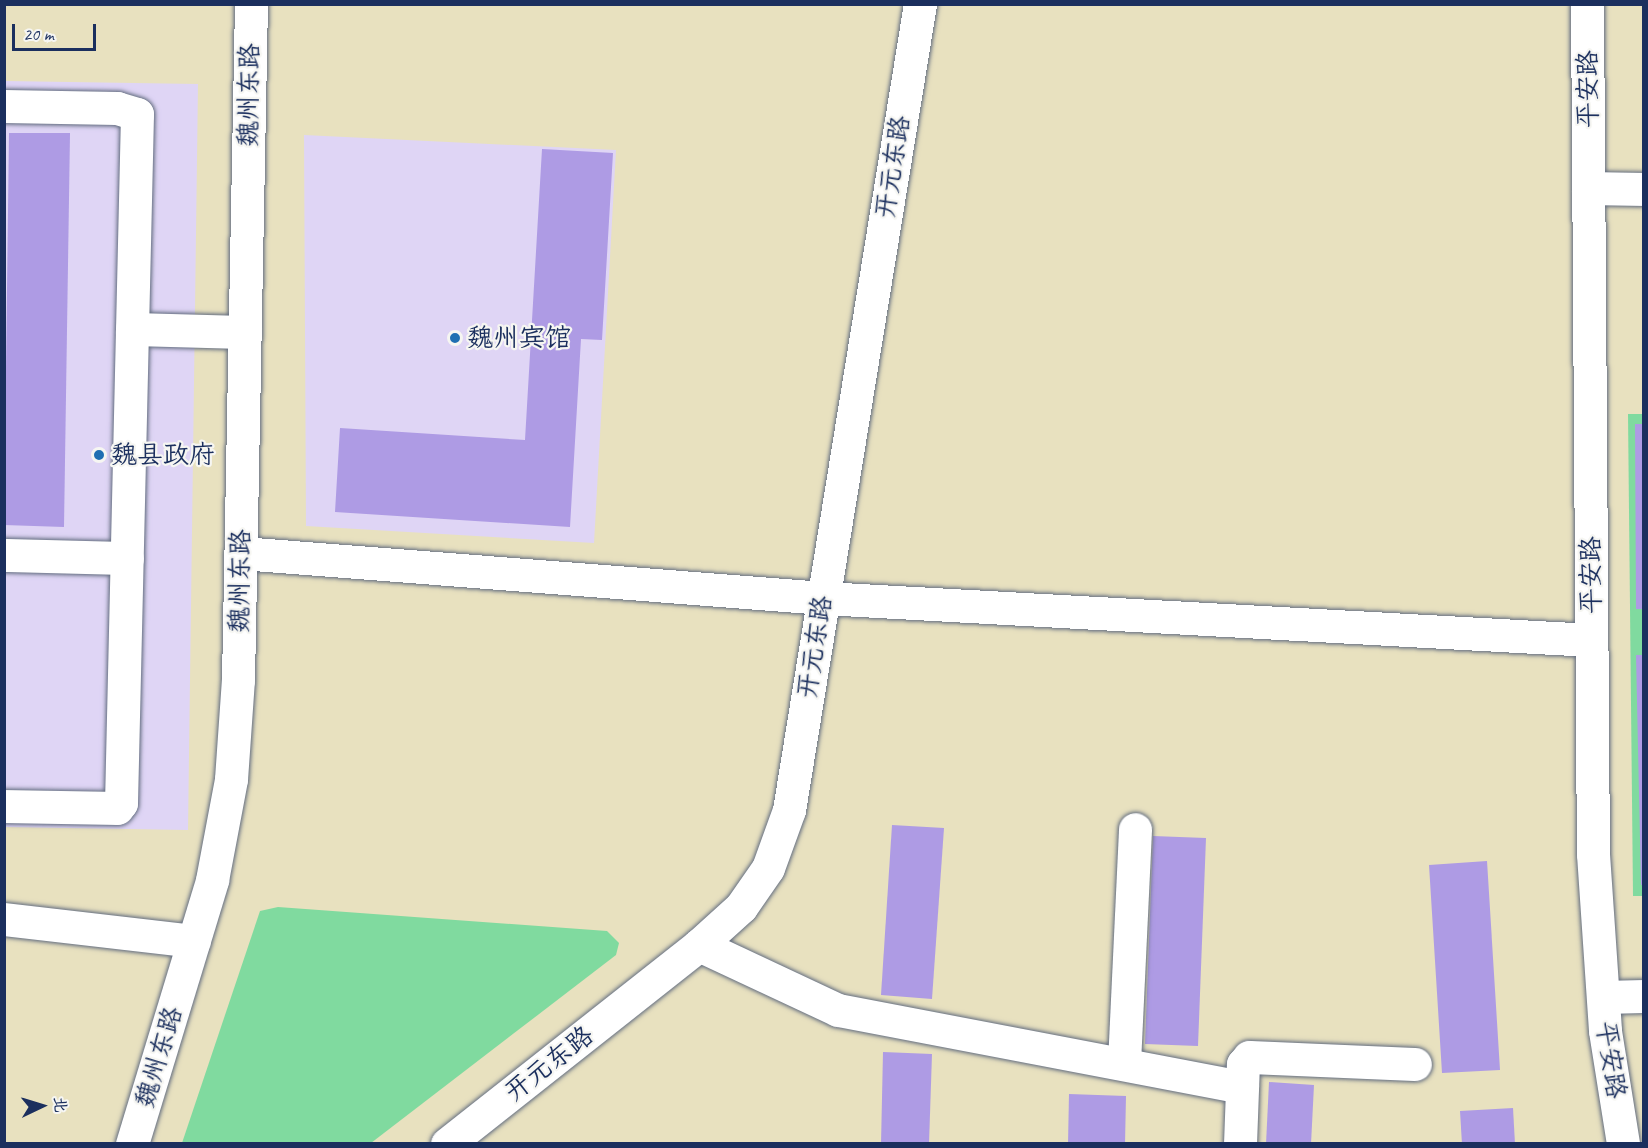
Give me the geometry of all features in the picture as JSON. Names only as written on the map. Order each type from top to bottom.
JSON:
[{"type":"street","name":"魏州东路","points":[[132,1143],[194,941],[223,832],[231,779],[238,680],[251,4]]},
{"type":"street","name":"开元东路","points":[[447,1143],[699,945],[741,907],[768,868],[785,819],[920,4]]},
{"type":"street","name":"平安路","points":[[1587,4],[1593,854],[1603,997],[1623,1143]]},
{"type":"street","points":[[4,106],[117,108],[137,114],[121,803],[117,808],[4,806]]},
{"type":"street","points":[[1588,188],[1644,189]]},
{"type":"street","points":[[132,329],[245,332]]},
{"type":"street","points":[[241,553],[823,598],[1591,640]]},
{"type":"street","points":[[4,555],[127,558]]},
{"type":"street","points":[[1124,1063],[1135,829]]},
{"type":"street","points":[[4,919],[194,941]]},
{"type":"street","points":[[699,945],[838,1010],[1124,1063],[1242,1088]]},
{"type":"street","points":[[1603,997],[1644,996]]},
{"type":"street","points":[[1240,1143],[1243,1064],[1249,1057],[1415,1064]]},
{"type":"shaded area","name":"魏县政府","points":[[5,81],[198,84],[188,830],[5,827]]},
{"type":"shaded area","name":"魏州宾馆","points":[[304,135],[616,150],[594,543],[306,526]]},
{"type":"green space","points":[[1628,414],[1644,414],[1644,896],[1633,896]]},
{"type":"green space","points":[[278,907],[607,931],[619,943],[616,955],[371,1143],[182,1143],[260,911]]},
{"type":"building","points":[[9,133],[70,133],[64,527],[4,525]]},
{"type":"building","points":[[542,149],[613,153],[602,340],[581,339],[570,527],[335,512],[340,428],[525,440]]},
{"type":"building","points":[[1635,424],[1644,424],[1644,609],[1636,609]]},
{"type":"building","points":[[1636,655],[1644,655],[1644,885],[1641,885]]},
{"type":"building","points":[[892,825],[944,828],[932,999],[881,995]]},
{"type":"building","points":[[1153,836],[1206,838],[1198,1046],[1145,1044]]},
{"type":"building","points":[[1487,861],[1500,1070],[1442,1073],[1429,865]]},
{"type":"building","points":[[883,1052],[932,1054],[929,1144],[881,1144]]},
{"type":"building","points":[[1269,1082],[1314,1085],[1311,1144],[1266,1144]]},
{"type":"building","points":[[1069,1094],[1126,1096],[1125,1144],[1068,1144]]},
{"type":"building","points":[[1513,1108],[1515,1144],[1462,1144],[1460,1111]]},
{"type":"place","name":"魏州宾馆","points":[[455,338]]},
{"type":"place","name":"魏县政府","points":[[99,455]]}]
